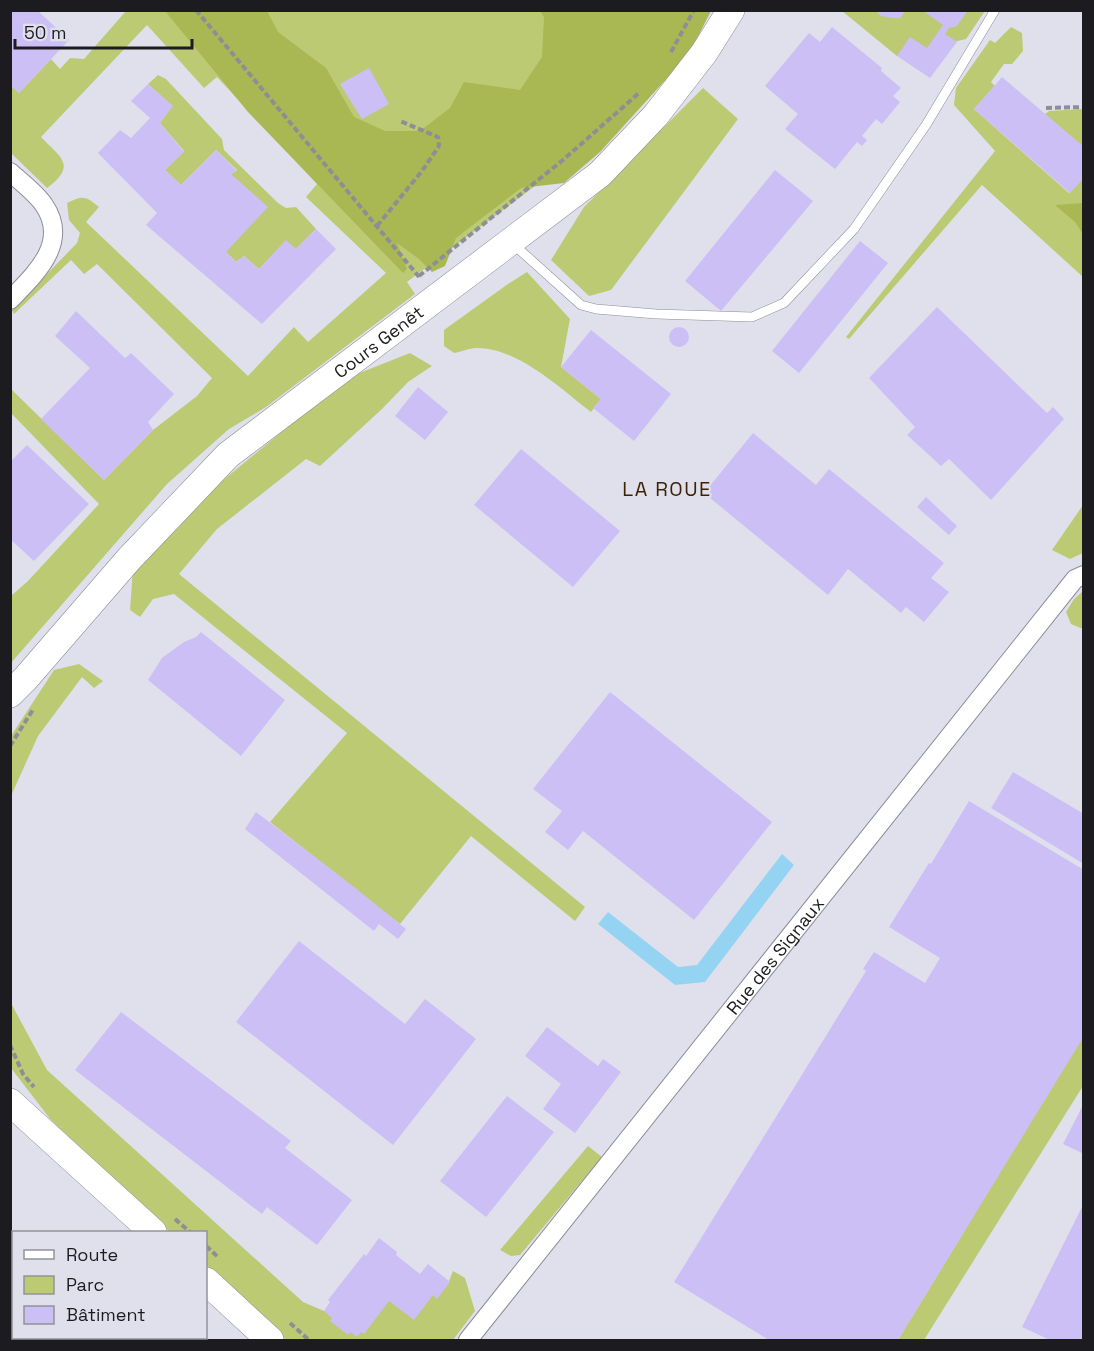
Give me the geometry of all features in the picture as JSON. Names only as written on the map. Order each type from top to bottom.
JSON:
[{"type":"main road","name":"Cours Genêt","points":[[10,706],[18,686],[129,559],[228,455],[600,174],[656,115],[704,53],[731,10]]},
{"type":"main road","points":[[10,1102],[151,1231]]},
{"type":"main road","points":[[207,1282],[270,1341]]},
{"type":"street","points":[[10,172],[44,205],[52,224],[53,242],[41,268],[10,300]]},
{"type":"street","name":"Rue des Signaux","points":[[468,1341],[1067,588],[1075,579],[1083,575]]},
{"type":"lane","points":[[510,242],[581,304],[596,309],[656,314],[752,317],[784,303],[854,229],[926,125],[995,10]]},
{"type":"path","points":[[196,10],[436,297]]},
{"type":"path","points":[[1046,108],[1083,107]]},
{"type":"path","points":[[377,226],[422,171],[439,146],[438,137],[400,121]]},
{"type":"green space","points":[[126,11],[698,11],[563,165],[407,282],[415,294],[266,407],[229,429],[167,484],[11,663],[11,596],[28,581],[99,504],[11,413],[11,389],[104,480],[153,430],[197,396],[212,378],[97,264],[84,274],[71,260],[14,314],[12,310],[77,243],[80,233],[69,220],[67,203],[84,198],[99,207],[86,222],[248,376],[294,327],[308,342],[386,273],[306,197],[317,184],[217,77],[204,88],[147,25],[41,137],[63,161],[62,173],[56,180],[47,188],[11,153],[11,85],[19,93],[51,59],[60,69],[70,58],[84,59]]},
{"type":"green space","points":[[165,11],[267,11],[278,32],[326,68],[354,117],[385,131],[420,131],[450,108],[464,82],[520,90],[542,57],[544,17],[540,11],[711,11],[689,54],[600,152],[564,183],[521,188],[456,238],[445,266],[432,272],[397,243],[407,269],[403,273],[248,112]]},
{"type":"green space","points":[[842,11],[985,11],[966,39],[897,56]]},
{"type":"green space","points":[[1011,27],[1022,33],[1023,51],[1012,64],[1004,64],[991,82],[995,86],[974,109],[1069,193],[1083,178],[1083,277],[982,185],[849,339],[846,337],[995,151],[954,105],[956,88],[990,40],[995,43]]},
{"type":"green space","points":[[158,75],[166,79],[222,139],[224,150],[278,203],[286,208],[296,207],[316,229],[296,249],[286,241],[259,269],[244,256],[236,262],[226,252],[231,174],[237,170],[216,150],[181,185],[165,170],[184,151],[160,123],[172,106],[148,84]]},
{"type":"green space","points":[[703,88],[738,119],[611,290],[589,296],[551,260],[584,207]]},
{"type":"green space","points":[[1083,109],[1083,147],[1045,114],[1049,111]]},
{"type":"green space","points":[[1084,203],[1083,234],[1075,222],[1055,205]]},
{"type":"green space","points":[[527,272],[570,319],[561,367],[601,399],[591,412],[538,371],[508,355],[477,348],[454,353],[444,346],[444,330]]},
{"type":"green space","points":[[410,353],[432,366],[408,382],[320,466],[306,459],[217,529],[179,574],[585,907],[575,921],[471,836],[400,924],[270,822],[347,733],[174,594],[153,599],[140,617],[130,610],[133,569],[187,510],[347,378]]},
{"type":"green space","points":[[1083,505],[1083,553],[1070,559],[1052,550]]},
{"type":"green space","points":[[1083,591],[1083,629],[1071,624],[1066,612],[1074,599]]},
{"type":"green space","points":[[79,664],[103,681],[94,688],[82,677],[38,736],[11,796],[11,736],[54,670]]},
{"type":"green space","points":[[10,997],[12,1005],[47,1070],[303,1302],[324,1311],[449,1281],[453,1271],[465,1278],[475,1311],[453,1340],[286,1340],[207,1266],[207,1231],[169,1231],[51,1120],[11,1068]]},
{"type":"green space","points":[[1083,1036],[1083,1086],[924,1340],[898,1340]]},
{"type":"green space","points":[[588,1146],[602,1157],[520,1255],[511,1256],[500,1250]]},
{"type":"water","points":[[782,854],[794,865],[705,982],[675,985],[598,924],[608,912],[678,967],[697,965]]},
{"type":"building","points":[[10,10],[37,10],[69,40],[19,93],[10,85]]},
{"type":"building","points":[[875,10],[906,10],[900,18],[894,18],[881,16]]},
{"type":"building","points":[[922,10],[968,10],[957,26],[949,28],[945,34],[957,42],[930,78],[897,56],[910,37],[927,48],[943,25]]},
{"type":"building","points":[[832,27],[882,68],[881,71],[901,88],[893,96],[900,102],[882,124],[876,119],[862,136],[867,140],[862,146],[857,142],[835,169],[785,129],[798,114],[765,86],[809,33],[820,42]]},
{"type":"building","points":[[369,68],[389,104],[362,119],[340,84]]},
{"type":"building","points":[[1002,77],[1084,147],[1084,178],[1070,193],[974,109]]},
{"type":"building","points":[[148,84],[173,106],[160,123],[184,152],[165,170],[181,185],[216,150],[237,171],[231,174],[268,207],[226,252],[236,262],[244,256],[259,269],[286,240],[296,249],[316,229],[336,249],[262,324],[146,225],[157,213],[98,153],[120,130],[131,138],[150,118],[131,101]]},
{"type":"building","points":[[775,170],[813,201],[721,311],[685,281]]},
{"type":"building","points":[[860,241],[888,263],[799,373],[772,351]]},
{"type":"building","points":[[937,307],[1047,413],[1053,407],[1064,419],[991,500],[949,459],[941,466],[907,435],[915,427],[869,378]]},
{"type":"building","points":[[76,311],[125,358],[131,353],[174,394],[148,422],[153,430],[104,480],[41,419],[90,368],[55,336]]},
{"type":"building","points":[[679,327],[686,330],[689,337],[686,344],[679,347],[672,344],[669,337],[672,330]]},
{"type":"building","points":[[591,330],[671,394],[634,441],[593,408],[601,399],[561,367]]},
{"type":"building","points":[[418,387],[448,412],[425,440],[395,416]]},
{"type":"building","points":[[753,433],[816,485],[829,469],[944,563],[931,578],[949,592],[924,622],[906,607],[901,613],[848,569],[828,595],[704,493]]},
{"type":"building","points":[[27,445],[89,504],[34,561],[10,539],[10,462]]},
{"type":"building","points":[[521,449],[620,531],[573,587],[474,505]]},
{"type":"building","points":[[926,497],[957,526],[949,535],[917,507]]},
{"type":"building","points":[[201,632],[285,700],[241,756],[148,680],[162,658]]},
{"type":"building","points":[[610,692],[772,822],[694,920],[583,831],[568,850],[545,832],[562,811],[533,789]]},
{"type":"building","points":[[1013,772],[1084,814],[1084,864],[991,808]]},
{"type":"building","points":[[969,801],[1084,870],[1084,1036],[898,1340],[769,1340],[674,1282],[866,971],[863,969],[874,952],[925,983],[940,958],[889,927]]},
{"type":"building","points":[[256,812],[406,929],[398,939],[379,924],[374,931],[245,829]]},
{"type":"building","points":[[299,941],[405,1024],[425,999],[476,1039],[393,1145],[236,1022]]},
{"type":"building","points":[[121,1012],[291,1141],[285,1148],[352,1200],[317,1245],[267,1207],[262,1214],[75,1070]]},
{"type":"building","points":[[547,1027],[598,1066],[603,1059],[621,1072],[575,1133],[543,1109],[561,1084],[525,1056]]},
{"type":"building","points":[[507,1096],[554,1132],[486,1217],[440,1181]]},
{"type":"building","points":[[1084,1103],[1084,1154],[1063,1144]]},
{"type":"building","points":[[1084,1203],[1084,1340],[1050,1340],[1022,1327]]},
{"type":"building","points":[[379,1238],[420,1274],[428,1264],[450,1282],[437,1299],[433,1295],[414,1320],[389,1301],[364,1334],[361,1332],[357,1337],[350,1332],[348,1335],[330,1321],[332,1318],[324,1311],[330,1302],[328,1300]]},
{"type":"district","name":"LA ROUE","points":[[667,489]]}]
